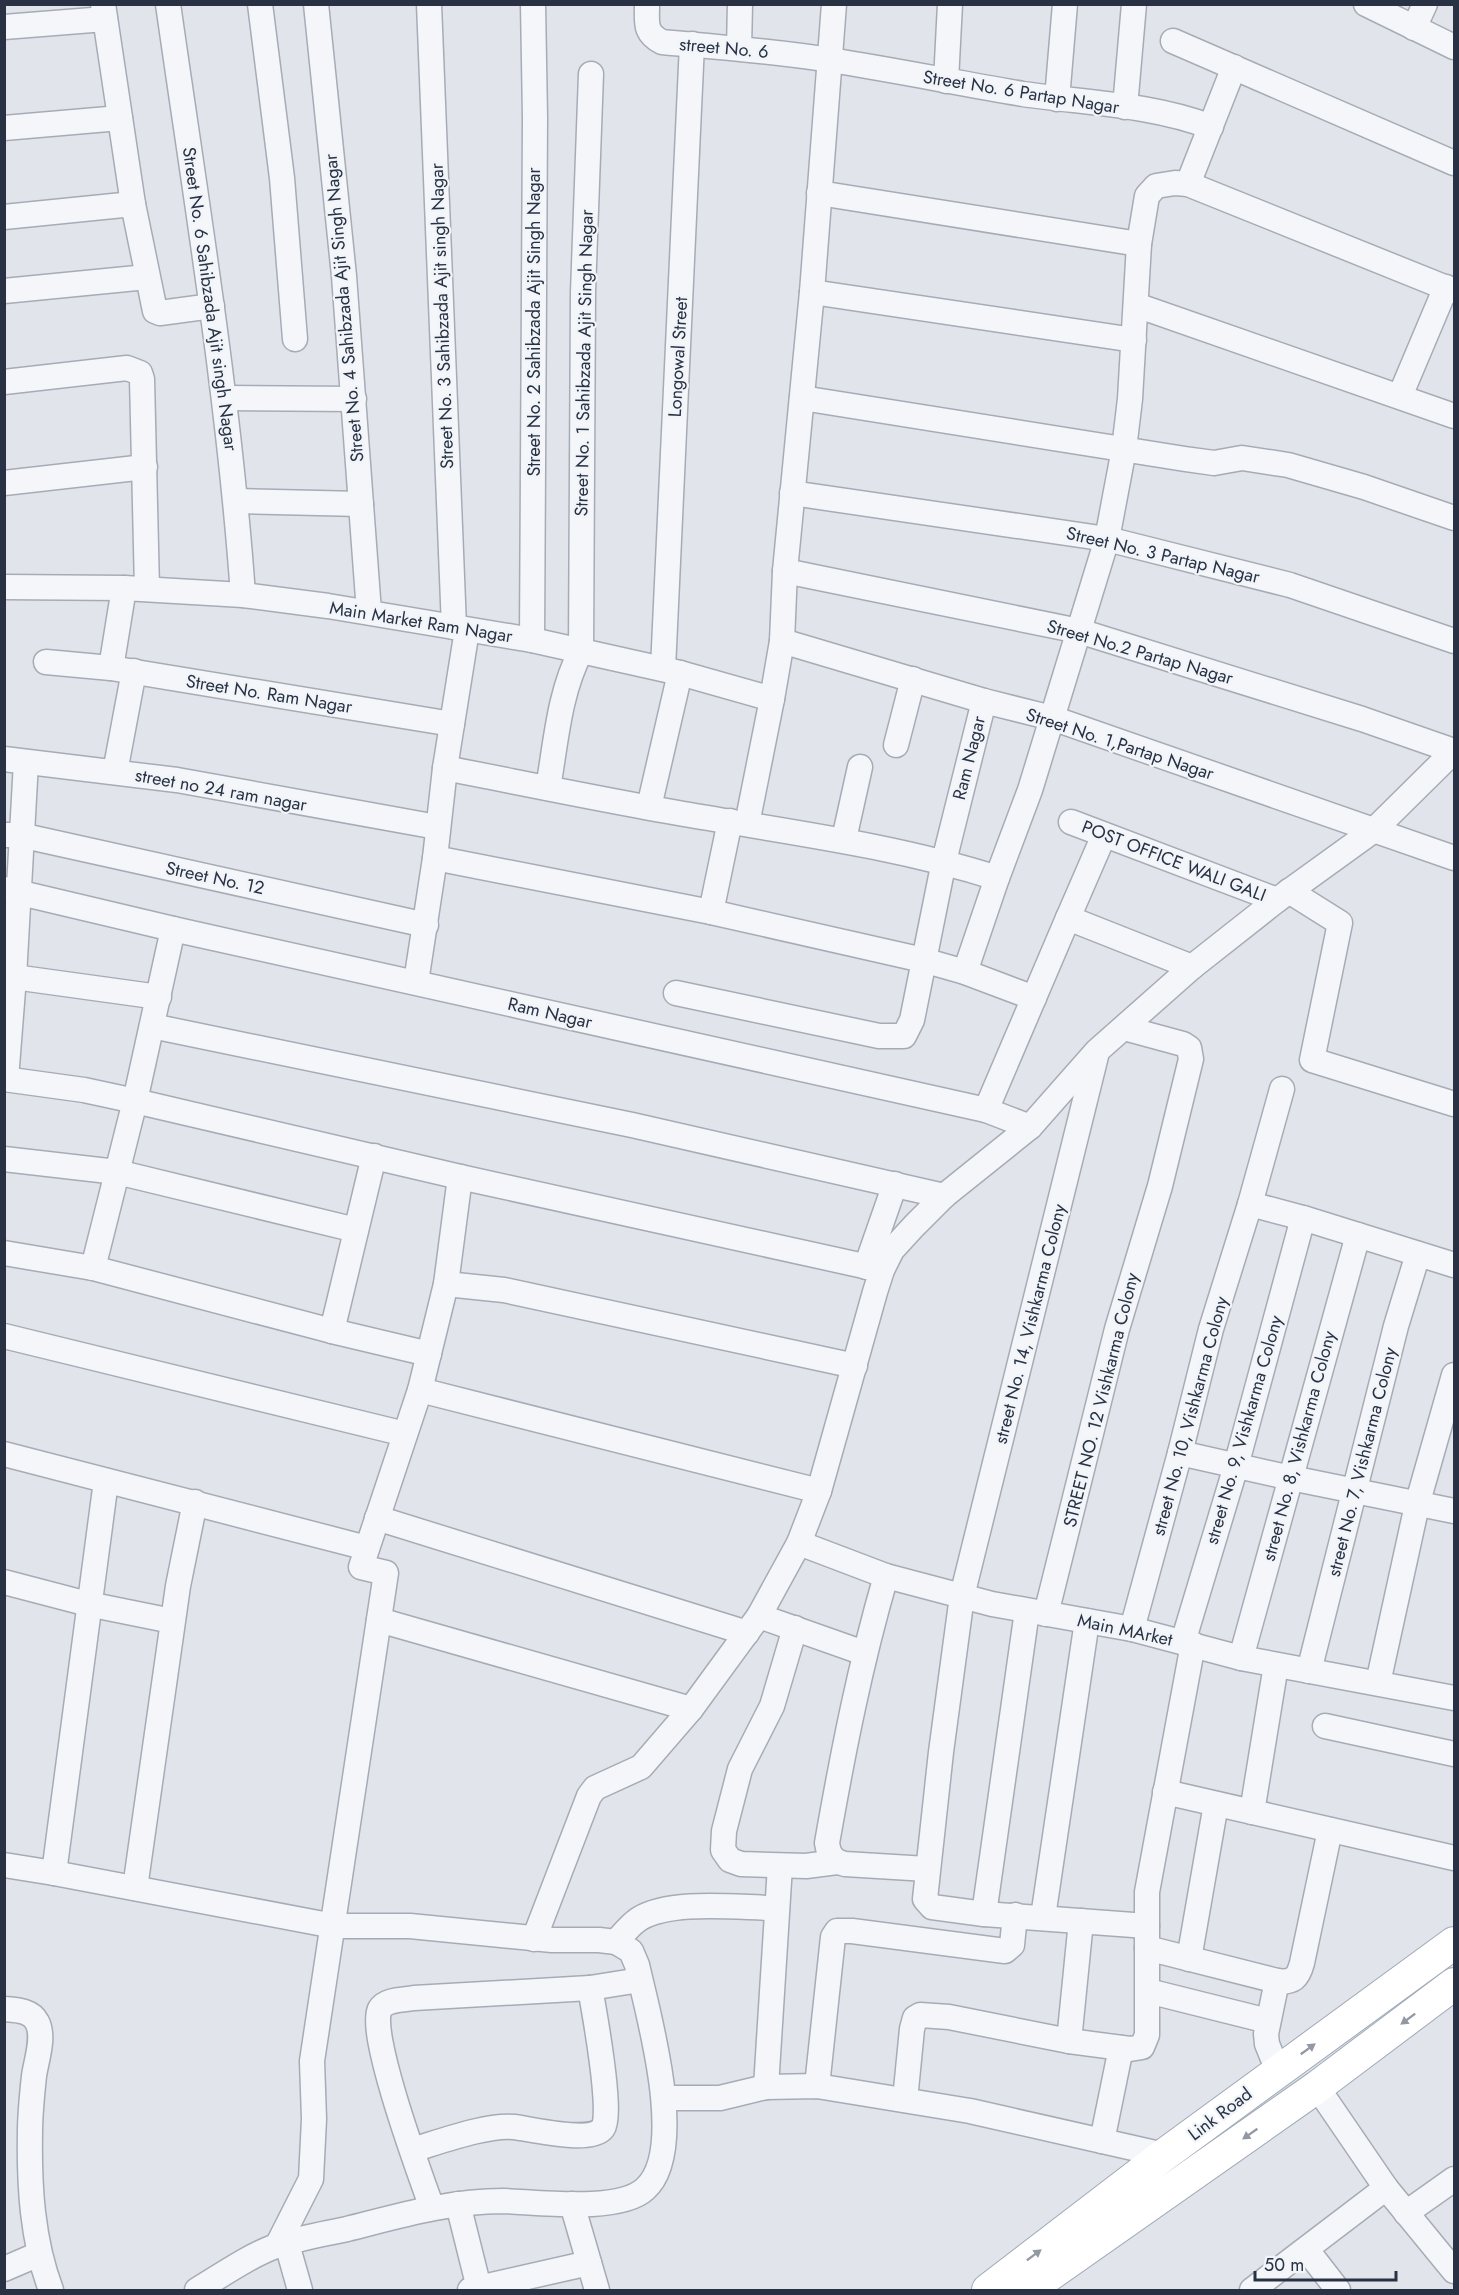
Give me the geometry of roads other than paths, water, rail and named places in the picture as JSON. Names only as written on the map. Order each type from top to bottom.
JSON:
[{"type":"main road","name":"Link Road","points":[[988,2290],[1164,2155],[1455,1943]]},
{"type":"main road","name":"Link Road","points":[[1028,2290],[1317,2087],[1455,1984]]},
{"type":"street","name":"Street No. 6 Sahibzada Ajit singh Nagar","points":[[168,4],[225,398],[237,501],[243,595]]},
{"type":"street","points":[[260,4],[282,178],[295,339]]},
{"type":"street","name":"Street No. 4 Sahibzada Ajit Singh Nagar","points":[[316,4],[344,276],[369,612]]},
{"type":"street","name":"Street No. 3 Sahibzada Ajit singh Nagar","points":[[429,4],[461,629]]},
{"type":"street","name":"Street No. 2 Sahibzada Ajit Singh Nagar","points":[[532,640],[535,130],[533,4]]},
{"type":"street","name":"street No. 6","points":[[647,4],[648,30],[653,38],[662,42],[739,48],[830,60]]},
{"type":"street","points":[[739,48],[740,4]]},
{"type":"street","points":[[711,912],[739,823],[772,699],[782,641],[785,571],[812,292],[834,4]]},
{"type":"street","points":[[946,81],[950,4]]},
{"type":"street","points":[[1057,99],[1065,4]]},
{"type":"street","points":[[1125,107],[1134,4]]},
{"type":"street","points":[[1366,4],[1455,47]]},
{"type":"street","points":[[1414,28],[1425,4]]},
{"type":"street","points":[[4,27],[104,12],[133,204],[156,312],[212,306]]},
{"type":"street","points":[[1173,41],[1455,163]]},
{"type":"street","name":"Longowal Street","points":[[649,807],[671,671],[692,45]]},
{"type":"street","name":"Street No. 6 Partap Nagar","points":[[830,60],[1057,99],[1183,116],[1210,127]]},
{"type":"street","points":[[1188,183],[1234,68]]},
{"type":"street","name":"Street No. 1 Sahibzada Ajit Singh Nagar","points":[[581,651],[583,292],[591,74]]},
{"type":"street","points":[[4,128],[120,118]]},
{"type":"street","points":[[965,972],[1030,790],[1107,539],[1124,449],[1134,340],[1139,244],[1147,196],[1156,186],[1188,183],[1450,289],[1400,396]]},
{"type":"street","points":[[819,193],[1139,244]]},
{"type":"street","points":[[4,217],[133,204]]},
{"type":"street","points":[[4,291],[147,277]]},
{"type":"street","points":[[812,292],[1134,340]]},
{"type":"street","points":[[1136,305],[1455,416]]},
{"type":"street","points":[[4,387],[5,382],[120,369],[136,370],[142,379],[145,467],[135,589],[122,670],[115,772]]},
{"type":"street","points":[[225,398],[354,399]]},
{"type":"street","points":[[802,398],[1214,463],[1242,458],[1279,463],[1364,487],[1455,518]]},
{"type":"street","points":[[4,483],[145,467]]},
{"type":"street","name":"Street No. 3 Partap Nagar","points":[[792,493],[1107,539],[1290,585],[1455,641]]},
{"type":"street","points":[[237,501],[361,504]]},
{"type":"street","name":"Street No.2 Partap Nagar","points":[[785,571],[1079,631],[1362,719],[1455,751]]},
{"type":"street","name":"Main Market Ram Nagar","points":[[4,587],[135,589],[243,595],[369,612],[532,640],[671,671],[772,699]]},
{"type":"street","points":[[416,982],[435,858],[461,629]]},
{"type":"street","name":"Street No. 1,Partap Nagar","points":[[782,641],[1052,718],[1455,858]]},
{"type":"street","points":[[548,788],[565,690],[570,671],[581,651]]},
{"type":"street","name":"Street No. Ram Nagar","points":[[46,662],[122,670],[452,724]]},
{"type":"street","points":[[896,745],[913,679]]},
{"type":"street","name":"Ram Nagar","points":[[676,993],[879,1036],[904,1036],[909,1030],[944,861],[984,700]]},
{"type":"street","points":[[874,1269],[944,1196],[1030,1127],[1098,1051],[1192,967],[1283,896],[1374,830],[1455,751]]},
{"type":"street","points":[[15,760],[10,992],[5,1079],[84,1090],[135,1101],[874,1269]]},
{"type":"street","name":"street no 24 ram nagar","points":[[15,760],[177,780],[437,827]]},
{"type":"street","points":[[844,839],[860,767]]},
{"type":"street","points":[[445,768],[649,807],[844,839],[944,861],[997,878]]},
{"type":"street","name":"POST OFFICE WALI GALI","points":[[1071,822],[1104,836],[1283,896],[1340,923],[1312,1060],[1455,1104]]},
{"type":"street","name":"Street No. 12","points":[[12,835],[426,925]]},
{"type":"street","points":[[986,1110],[1104,836]]},
{"type":"street","points":[[435,858],[711,912],[923,960],[965,972],[1034,998]]},
{"type":"street","name":"Ram Nagar","points":[[12,890],[173,929],[986,1110],[1030,1127]]},
{"type":"street","points":[[1068,918],[1192,967]]},
{"type":"street","points":[[93,1268],[135,1101],[173,929]]},
{"type":"street","points":[[10,992],[159,997]]},
{"type":"street","points":[[152,1026],[620,1123],[944,1196]]},
{"type":"street","name":"STREET NO. 12 Vishkarma Colony","points":[[984,1914],[1037,1612],[1116,1329],[1160,1186],[1191,1059],[1189,1048],[1175,1040],[1124,1028]]},
{"type":"street","name":"street No. 14, Vishkarma Colony","points":[[1098,1051],[962,1596],[925,1899],[932,1907],[984,1914],[1081,1921],[1147,1937],[1189,1959],[1277,1981]]},
{"type":"street","name":"street No. 10, Vishkarma Colony","points":[[1132,1629],[1180,1454],[1211,1329],[1250,1204],[1282,1089]]},
{"type":"street","points":[[332,1331],[374,1156]]},
{"type":"street","points":[[4,1160],[117,1172],[356,1230]]},
{"type":"street","points":[[300,2290],[282,2245],[311,2179],[314,2120],[312,2061],[386,1573],[361,1567],[420,1390],[446,1284],[460,1176]]},
{"type":"street","points":[[534,1939],[589,1796],[595,1788],[641,1767],[692,1709],[753,1624],[799,1544],[819,1491],[855,1366],[874,1269],[895,1184]]},
{"type":"street","points":[[1250,1204],[1455,1265]]},
{"type":"street","name":"street No. 9, Vishkarma Colony","points":[[1121,2048],[1136,2049],[1142,2047],[1146,2041],[1147,1892],[1188,1643],[1303,1218]]},
{"type":"street","name":"street No. 8, Vishkarma Colony","points":[[1241,1658],[1358,1235]]},
{"type":"street","points":[[4,1253],[93,1268],[429,1354]]},
{"type":"street","name":"street No. 7, Vishkarma Colony","points":[[1309,1671],[1396,1326],[1418,1254]]},
{"type":"street","points":[[446,1284],[504,1290],[855,1366]]},
{"type":"street","points":[[4,1336],[405,1434]]},
{"type":"street","points":[[1378,1683],[1417,1505],[1455,1375]]},
{"type":"street","points":[[420,1390],[819,1491]]},
{"type":"street","points":[[4,1454],[368,1548]]},
{"type":"street","points":[[1180,1454],[1291,1479],[1455,1511]]},
{"type":"street","points":[[54,1873],[106,1481]]},
{"type":"street","points":[[135,1888],[172,1621],[195,1502]]},
{"type":"street","points":[[376,1518],[753,1624],[795,1628],[864,1653]]},
{"type":"street","name":"Main MArket","points":[[799,1544],[886,1576],[962,1596],[1132,1629],[1241,1658],[1455,1698]]},
{"type":"street","points":[[837,1862],[828,1852],[827,1843],[864,1653],[886,1576]]},
{"type":"street","points":[[4,1582],[88,1604],[172,1621]]},
{"type":"street","points":[[379,1620],[692,1709]]},
{"type":"street","points":[[1042,1917],[1087,1621]]},
{"type":"street","points":[[795,1628],[772,1706],[740,1769],[722,1844],[723,1850],[730,1860],[741,1864],[813,1866],[837,1862],[927,1869]]},
{"type":"street","points":[[1252,1812],[1276,1665]]},
{"type":"street","points":[[1325,1726],[1455,1754]]},
{"type":"street","points":[[1165,1792],[1455,1858]]},
{"type":"street","points":[[1189,1959],[1216,1804]]},
{"type":"street","points":[[1278,2071],[1267,2044],[1268,2021],[1277,1981],[1287,1982],[1299,1975],[1330,1830]]},
{"type":"street","points":[[4,1865],[334,1926],[410,1926],[534,1939],[616,1942],[631,1951],[637,1965],[664,2098],[662,2150],[657,2171],[646,2189],[630,2198],[572,2204],[505,2201],[432,2208],[282,2245],[230,2270],[197,2290]]},
{"type":"street","points":[[766,2087],[780,1866]]},
{"type":"street","points":[[616,1942],[641,1918],[667,1909],[683,1907],[777,1908]]},
{"type":"street","points":[[817,2086],[834,1934],[842,1930],[1005,1951],[1012,1945],[1015,1915]]},
{"type":"street","points":[[1069,2041],[1081,1921]]},
{"type":"street","points":[[432,2208],[386,2072],[378,2019],[381,2007],[385,2003],[414,1998],[590,1988],[640,1980]]},
{"type":"street","points":[[412,2150],[504,2127],[564,2135],[600,2131],[605,2124],[604,2087],[590,1988]]},
{"type":"street","points":[[1148,1991],[1268,2021]]},
{"type":"street","points":[[4,2009],[30,2013],[38,2023],[40,2036],[30,2131],[33,2214],[39,2254],[51,2290]]},
{"type":"street","points":[[905,2100],[912,2029],[915,2018],[920,2015],[949,2017],[1069,2041],[1121,2048],[1102,2141]]},
{"type":"street","points":[[664,2098],[720,2098],[766,2087],[817,2086],[970,2111],[1164,2155]]},
{"type":"street","points":[[1317,2087],[1386,2188],[1455,2271]]},
{"type":"street","points":[[1406,2213],[1455,2179]]},
{"type":"street","points":[[1252,2290],[1386,2188]]},
{"type":"street","points":[[458,2204],[475,2289],[589,2263]]},
{"type":"street","points":[[572,2204],[597,2290]]},
{"type":"street","points":[[1307,2250],[1338,2290]]},
{"type":"street","points":[[4,2269],[39,2254]]}]
